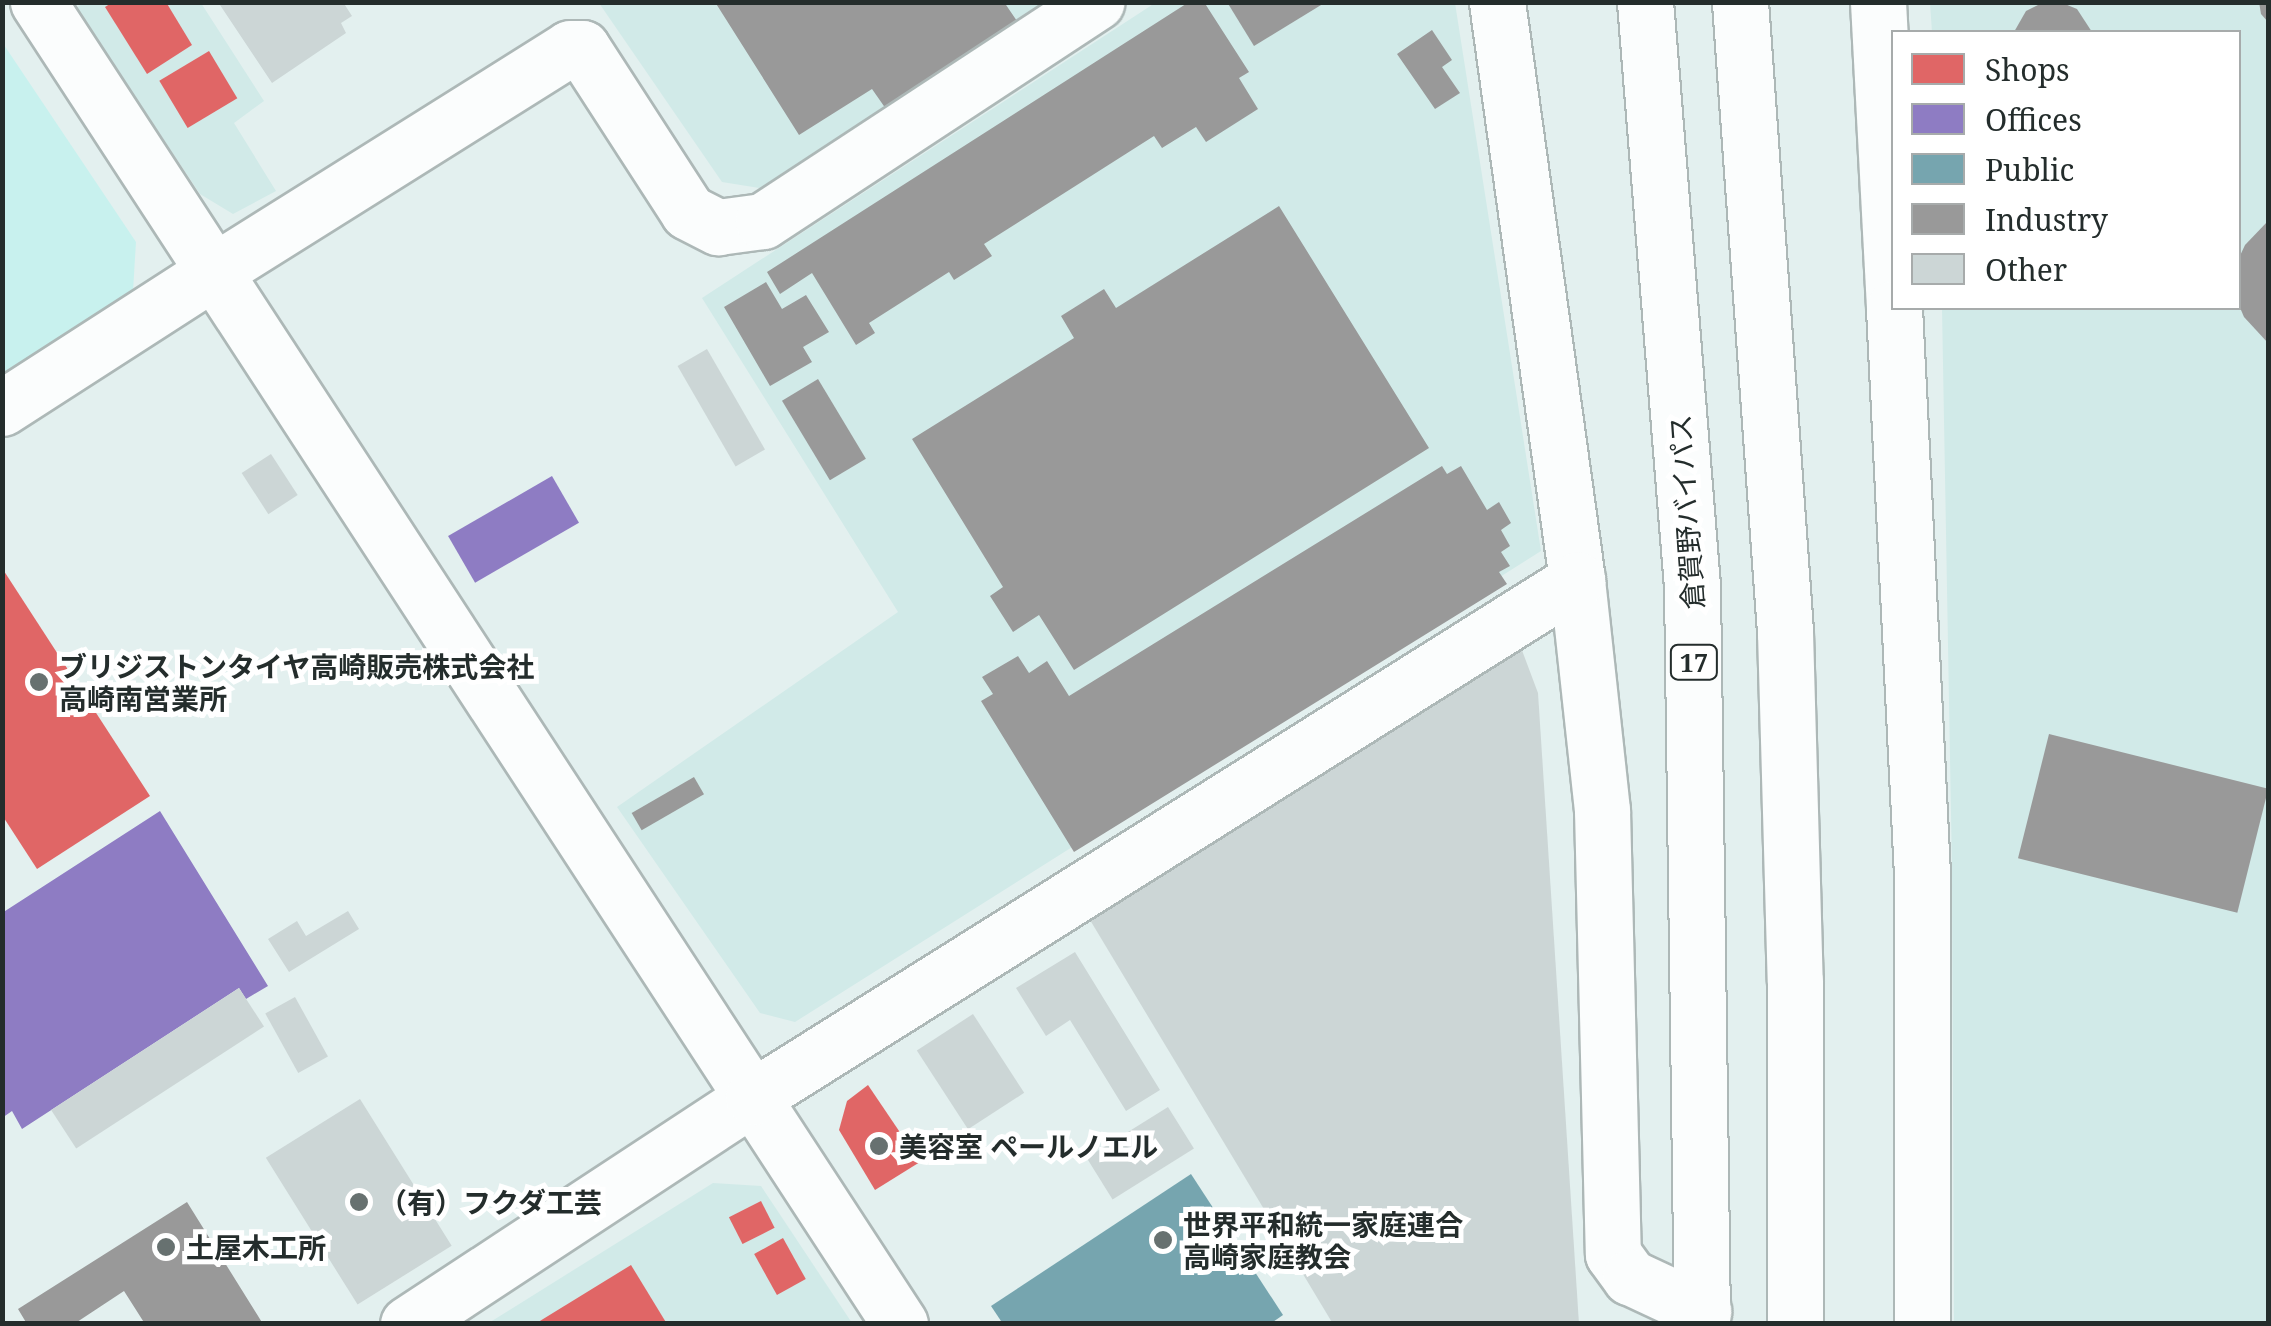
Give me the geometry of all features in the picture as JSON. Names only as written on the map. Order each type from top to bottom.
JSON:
[{"type":"main road","points":[[38,2],[900,1324]]},
{"type":"main road","points":[[2,408],[570,48],[582,48],[688,212],[718,226],[762,221],[1096,2]]},
{"type":"main road","points":[[1497,2],[1577,580],[1602,810],[1613,1254],[1630,1277],[1702,1317]]},
{"type":"main road","name":"倉賀野バイパス","points":[[1645,2],[1692,586],[1702,1317]]},
{"type":"main road","points":[[1740,2],[1785,632],[1795,982],[1795,1324]]},
{"type":"main road","points":[[1878,2],[1891,250]]},
{"type":"main road","points":[[1894,310],[1922,874],[1922,1324]]},
{"type":"main road","points":[[408,1324],[753,1097],[1577,580]]},
{"type":"shaded area","points":[[85,2],[201,3],[264,101],[234,123],[276,191],[233,214],[200,194],[76,8]]},
{"type":"shaded area","points":[[599,3],[1047,3],[765,189],[722,182]]},
{"type":"shaded area","points":[[1155,3],[1455,3],[1541,551],[795,1022],[760,1013],[617,807],[898,612],[702,298]]},
{"type":"shaded area","points":[[1930,3],[2268,3],[2268,1323],[1954,1323],[1952,870],[1942,310],[2241,310],[2241,30],[1932,30]]},
{"type":"shaded area","points":[[2,42],[136,242],[133,291],[3,373]]},
{"type":"shaded area","points":[[713,1183],[761,1186],[852,1323],[487,1324]]},
{"type":"building: Shops","points":[[113,2],[166,2],[192,45],[147,74],[105,7]]},
{"type":"building: Shops","points":[[209,51],[237,98],[188,128],[159,81]]},
{"type":"building: Shops","name":"ブリジストンタイヤ高崎販売株式会社 高崎南営業所","points":[[2,568],[150,796],[37,869],[2,815]]},
{"type":"building: Shops","name":"美容室 ペールノエル","points":[[868,1085],[920,1162],[875,1190],[839,1130],[847,1101]]},
{"type":"building: Shops","points":[[761,1201],[775,1228],[743,1244],[729,1217]]},
{"type":"building: Shops","points":[[783,1238],[806,1279],[777,1295],[754,1254]]},
{"type":"building: Shops","points":[[631,1265],[667,1324],[535,1324]]},
{"type":"building: Offices","points":[[552,476],[579,523],[475,583],[448,536]]},
{"type":"building: Offices","points":[[160,811],[268,986],[246,999],[239,988],[22,1129],[12,1111],[2,1118],[2,913]]},
{"type":"building: Offices","points":[[1508,1177],[1560,1178],[1559,1256],[1507,1255]]},
{"type":"building: Public","name":"世界平和統一家庭連合 高崎家庭教会","points":[[1191,1174],[1283,1315],[1270,1324],[1003,1324],[991,1306]]},
{"type":"building: Industry","points":[[715,2],[1004,2],[1019,24],[886,109],[872,89],[799,135]]},
{"type":"building: Industry","points":[[1189,2],[1204,2],[1249,72],[1239,78],[1258,109],[1206,142],[1196,127],[1162,148],[1154,136],[984,244],[992,256],[954,280],[949,272],[869,323],[875,333],[856,345],[812,273],[780,294],[767,272]]},
{"type":"building: Industry","points":[[1227,2],[1326,2],[1254,46]]},
{"type":"building: Industry","points":[[2060,2],[2077,9],[2091,30],[2015,30],[2026,11],[2042,3]]},
{"type":"building: Industry","points":[[2259,2],[2268,2],[2268,22],[2261,14]]},
{"type":"building: Industry","points":[[1432,30],[1452,60],[1442,67],[1460,93],[1435,109],[1397,54]]},
{"type":"building: Industry","points":[[1279,206],[1429,448],[1074,670],[1039,615],[1013,632],[990,596],[1003,587],[912,439],[1074,338],[1061,316],[1104,289],[1116,308]]},
{"type":"building: Industry","points":[[2268,221],[2268,343],[2241,310],[2241,254]]},
{"type":"building: Industry","points":[[766,282],[782,309],[806,295],[829,332],[803,347],[812,362],[770,386],[724,307]]},
{"type":"building: Industry","points":[[818,379],[866,459],[830,480],[782,401]]},
{"type":"building: Industry","points":[[1442,466],[1447,474],[1461,466],[1487,510],[1499,502],[1511,523],[1501,530],[1510,546],[1501,552],[1510,566],[1499,572],[1507,584],[1074,852],[981,701],[993,694],[982,677],[1018,656],[1029,673],[1047,661],[1069,696]]},
{"type":"building: Industry","points":[[2049,734],[2268,789],[2237,913],[2018,858]]},
{"type":"building: Industry","points":[[694,777],[704,794],[642,830],[632,813]]},
{"type":"building: Industry","name":"土屋木工所","points":[[187,1202],[263,1324],[145,1324],[124,1291],[74,1324],[27,1324],[18,1309]]},
{"type":"building: Other","points":[[218,2],[343,2],[352,16],[341,23],[346,33],[272,83]]},
{"type":"building: Other","points":[[707,349],[765,449],[736,466],[678,366]]},
{"type":"building: Other","points":[[271,454],[298,495],[268,514],[242,473]]},
{"type":"building: Other","points":[[1520,645],[1538,693],[1579,1324],[1333,1324],[1087,915]]},
{"type":"building: Other","points":[[348,911],[359,929],[289,972],[268,939],[297,921],[306,936]]},
{"type":"building: Other","points":[[1075,952],[1160,1090],[1126,1111],[1070,1020],[1046,1036],[1016,988]]},
{"type":"building: Other","points":[[239,988],[264,1027],[76,1149],[51,1110]]},
{"type":"building: Other","points":[[295,997],[328,1056],[298,1073],[265,1013]]},
{"type":"building: Other","points":[[973,1014],[1024,1093],[968,1129],[917,1050]]},
{"type":"building: Other","name":"（有）フクダ工芸","points":[[360,1099],[452,1246],[358,1305],[266,1158]]},
{"type":"building: Other","points":[[1168,1107],[1194,1149],[1113,1199],[1087,1158]]},
{"type":"place","name":"ブリジストンタイヤ高崎販売株式会社 高崎南営業所","points":[[39,682]]},
{"type":"place","name":"美容室 ペールノエル","points":[[879,1146]]},
{"type":"place","name":"（有）フクダ工芸","points":[[359,1202]]},
{"type":"place","name":"世界平和統一家庭連合 高崎家庭教会","points":[[1163,1240]]},
{"type":"place","name":"土屋木工所","points":[[166,1247]]}]
